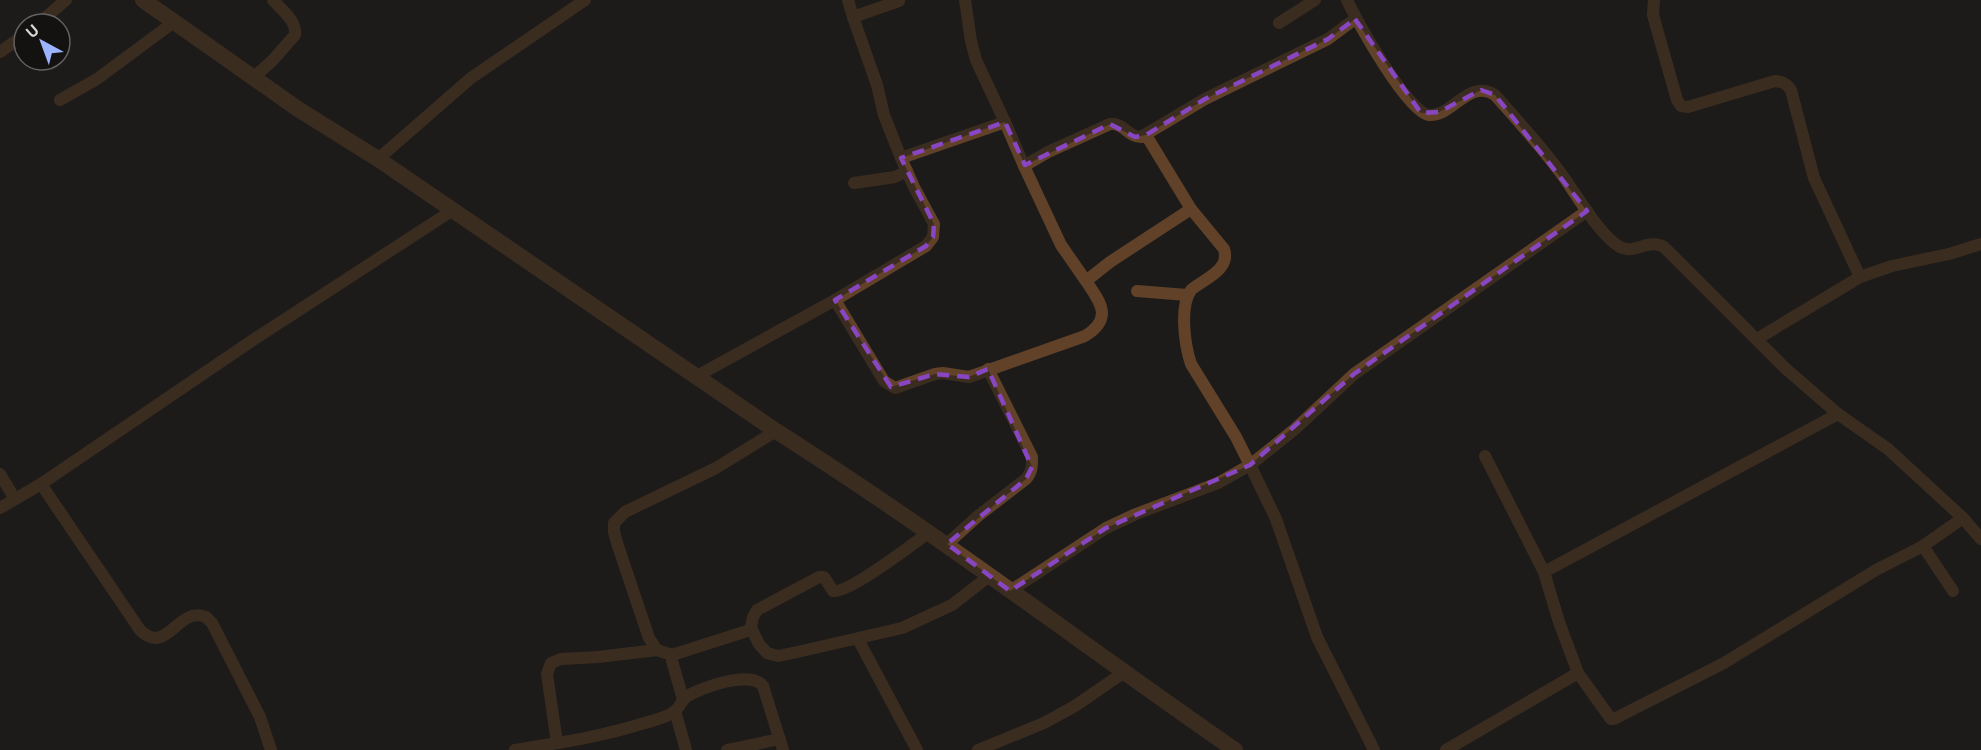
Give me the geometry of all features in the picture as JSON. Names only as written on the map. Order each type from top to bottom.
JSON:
[{"type":"street","points":[[52,12],[66,0]]},
{"type":"street","points":[[143,0],[253,78],[378,159],[776,431],[947,544],[988,577],[1235,750]]},
{"type":"street","points":[[253,78],[295,35],[296,31],[291,20],[273,0]]},
{"type":"street","points":[[378,159],[471,78],[585,0]]},
{"type":"street","points":[[697,376],[835,300],[926,246],[933,237],[934,224],[901,158],[884,114],[848,0]]},
{"type":"street","points":[[835,300],[884,381],[891,387],[899,387],[943,372],[969,377],[1085,336],[1098,324],[1103,312],[1102,306],[1061,245],[976,60],[965,0]]},
{"type":"street","points":[[1279,22],[1315,0]]},
{"type":"street","points":[[1347,0],[1355,19],[1398,86],[1421,113],[1427,115],[1439,112],[1461,98],[1481,90],[1488,90],[1495,95],[1560,171],[1587,211],[1615,243],[1631,250],[1653,243],[1664,246],[1785,368],[1838,414],[1888,450],[1963,518],[1981,539]]},
{"type":"street","points":[[1654,0],[1653,15],[1677,100],[1681,106],[1688,107],[1775,81],[1785,83],[1791,90],[1814,178],[1860,277]]},
{"type":"street","points":[[853,17],[899,1]]},
{"type":"street","points":[[1024,166],[1048,152],[1110,124],[1119,125],[1135,137],[1146,135],[1205,99],[1328,39],[1355,19]]},
{"type":"street","points":[[60,100],[97,80],[174,22]]},
{"type":"street","points":[[901,158],[1005,122]]},
{"type":"street","points":[[1146,135],[1191,209],[1224,249],[1226,255],[1223,266],[1187,295],[1184,326],[1191,364],[1251,465],[1276,519],[1317,637],[1374,750]]},
{"type":"street","points":[[854,183],[895,177],[907,171]]},
{"type":"street","points":[[1086,280],[1191,209]]},
{"type":"street","points":[[0,508],[41,484],[250,342],[453,210]]},
{"type":"street","points":[[1010,591],[1106,528],[1136,514],[1218,483],[1251,465],[1295,429],[1354,374],[1587,211]]},
{"type":"street","points":[[1757,339],[1860,277],[1892,266],[1959,252],[1981,244]]},
{"type":"street","points":[[1137,291],[1187,295]]},
{"type":"street","points":[[947,544],[978,516],[1026,479],[1032,467],[1032,457],[988,369]]},
{"type":"street","points":[[1544,572],[1838,414]]},
{"type":"street","points":[[657,650],[649,638],[618,546],[614,523],[625,512],[716,468],[776,431]]},
{"type":"street","points":[[1485,456],[1544,572],[1578,673],[1611,719],[1724,663],[1876,570],[1923,546],[1963,518]]},
{"type":"street","points":[[0,474],[15,499]]},
{"type":"street","points":[[41,484],[147,637],[154,639],[162,637],[185,619],[195,615],[206,617],[212,623],[260,717],[272,750]]},
{"type":"street","points":[[928,533],[865,577],[840,591],[833,591],[824,578],[819,577],[757,610],[752,628],[759,644],[772,655],[858,639],[902,628],[952,605],[988,577]]},
{"type":"street","points":[[1923,546],[1953,591]]},
{"type":"street","points":[[561,745],[547,674],[552,663],[561,659],[657,650],[672,655],[736,636],[752,628]]},
{"type":"street","points":[[858,639],[917,750]]},
{"type":"street","points":[[672,655],[683,699]]},
{"type":"street","points":[[978,750],[1064,712],[1123,673]]},
{"type":"street","points":[[1446,750],[1578,673]]},
{"type":"street","points":[[515,750],[561,745],[638,725],[675,711],[683,699],[713,684],[748,678],[758,680],[763,686],[781,744],[727,750]]},
{"type":"street","points":[[675,711],[686,750]]},
{"type":"highlighted area","points":[[1355,19],[1421,113],[1439,112],[1481,90],[1495,95],[1587,211],[1354,374],[1250,465],[1106,528],[1010,591],[947,544],[1026,479],[1032,467],[988,369],[969,377],[935,374],[891,387],[835,300],[926,246],[933,237],[934,224],[901,158],[1005,122],[1025,165],[1110,124],[1135,137],[1146,135],[1205,99],[1328,39]]}]
